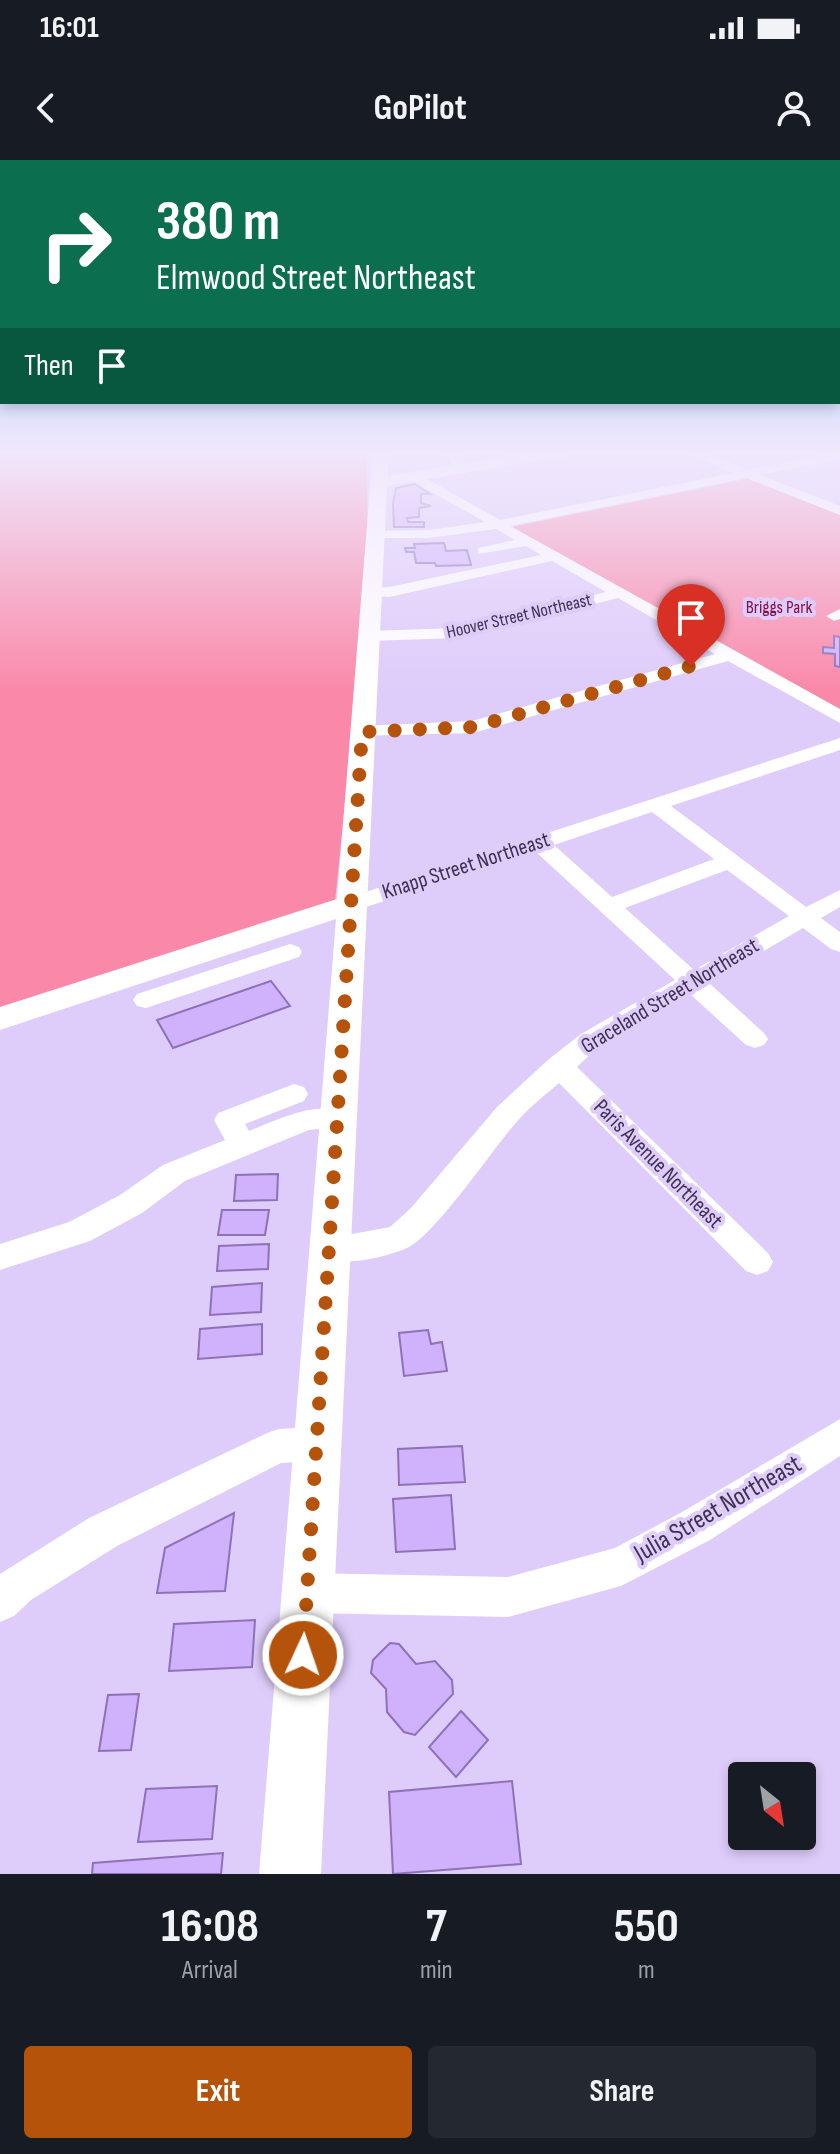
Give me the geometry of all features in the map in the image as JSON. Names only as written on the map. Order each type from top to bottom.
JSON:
[{"type":"main road","points":[[290,1874],[375,530]]},
{"type":"main road","name":"Knapp Street Northeast","points":[[0,1019],[179,975],[227,959],[352,904]]},
{"type":"street","points":[[375,535],[468,530],[483,551],[503,567]]},
{"type":"street","points":[[509,530],[840,717]]},
{"type":"street","points":[[483,551],[528,541]]},
{"type":"street","points":[[503,546],[529,561]]},
{"type":"street","points":[[372,592],[389,592],[555,556]]},
{"type":"street","name":"Hoover Street Northeast","points":[[369,636],[457,633],[620,593]]},
{"type":"street","points":[[362,732],[473,727],[729,655]]},
{"type":"street","name":"Knapp Street Northeast","points":[[352,904],[840,744]]},
{"type":"street","points":[[656,805],[840,944]]},
{"type":"street","points":[[539,843],[755,1039]]},
{"type":"street","points":[[608,906],[730,861]]},
{"type":"street","name":"Graceland Street Northeast","points":[[330,1249],[364,1246],[400,1237],[422,1217],[507,1114],[590,1040],[840,897]]},
{"type":"street","points":[[227,959],[290,952]]},
{"type":"street","points":[[146,1000],[179,975]]},
{"type":"street","name":"Paris Avenue Northeast","points":[[559,1066],[757,1262]]},
{"type":"street","points":[[243,1145],[228,1120],[294,1094]]},
{"type":"street","points":[[0,1257],[79,1232],[131,1204],[174,1173],[306,1120],[338,1119]]},
{"type":"street","name":"Julia Street Northeast","points":[[307,1593],[508,1597],[621,1566],[696,1526],[840,1436]]},
{"type":"street","points":[[0,1602],[17,1586],[103,1532],[278,1446],[317,1444]]},
{"type":"green space","points":[[0,530],[368,530],[368,577],[335,902],[0,1011]]},
{"type":"green space","name":"Briggs Park","points":[[517,530],[840,530],[840,710]]},
{"type":"building","points":[[444,543],[446,551],[467,550],[471,565],[416,563],[414,552],[406,552],[405,548],[415,548],[414,544]]},
{"type":"building","points":[[834,636],[840,637],[840,667],[835,666],[835,654],[823,653],[823,647],[834,648]]},
{"type":"building","points":[[271,981],[290,1006],[173,1048],[157,1020]]},
{"type":"building","points":[[278,1174],[277,1200],[234,1201],[236,1175]]},
{"type":"building","points":[[222,1210],[269,1210],[265,1235],[218,1235]]},
{"type":"building","points":[[269,1244],[268,1269],[217,1271],[219,1246]]},
{"type":"building","points":[[262,1283],[261,1312],[210,1315],[212,1287]]},
{"type":"building","points":[[262,1324],[262,1354],[198,1359],[200,1329]]},
{"type":"building","points":[[428,1330],[431,1344],[442,1342],[447,1371],[404,1376],[399,1333]]},
{"type":"building","points":[[462,1446],[465,1482],[399,1485],[398,1449]]},
{"type":"building","points":[[451,1495],[455,1549],[396,1552],[393,1499]]},
{"type":"building","points":[[234,1513],[225,1591],[157,1593],[165,1548]]},
{"type":"building","points":[[255,1620],[252,1667],[169,1671],[174,1624]]},
{"type":"building","points":[[390,1643],[399,1644],[416,1664],[435,1661],[452,1680],[453,1694],[415,1735],[404,1732],[387,1712],[386,1689],[371,1673],[373,1660]]},
{"type":"building","points":[[139,1694],[131,1750],[99,1751],[108,1695]]},
{"type":"building","points":[[461,1711],[488,1740],[456,1777],[429,1747]]},
{"type":"building","points":[[512,1781],[521,1864],[393,1874],[389,1792]]},
{"type":"building","points":[[217,1786],[212,1839],[138,1842],[146,1789]]},
{"type":"building","points":[[223,1853],[221,1874],[92,1874],[93,1863]]},
{"type":"route","points":[[303,1655],[362,732],[473,727],[691,666]]}]
